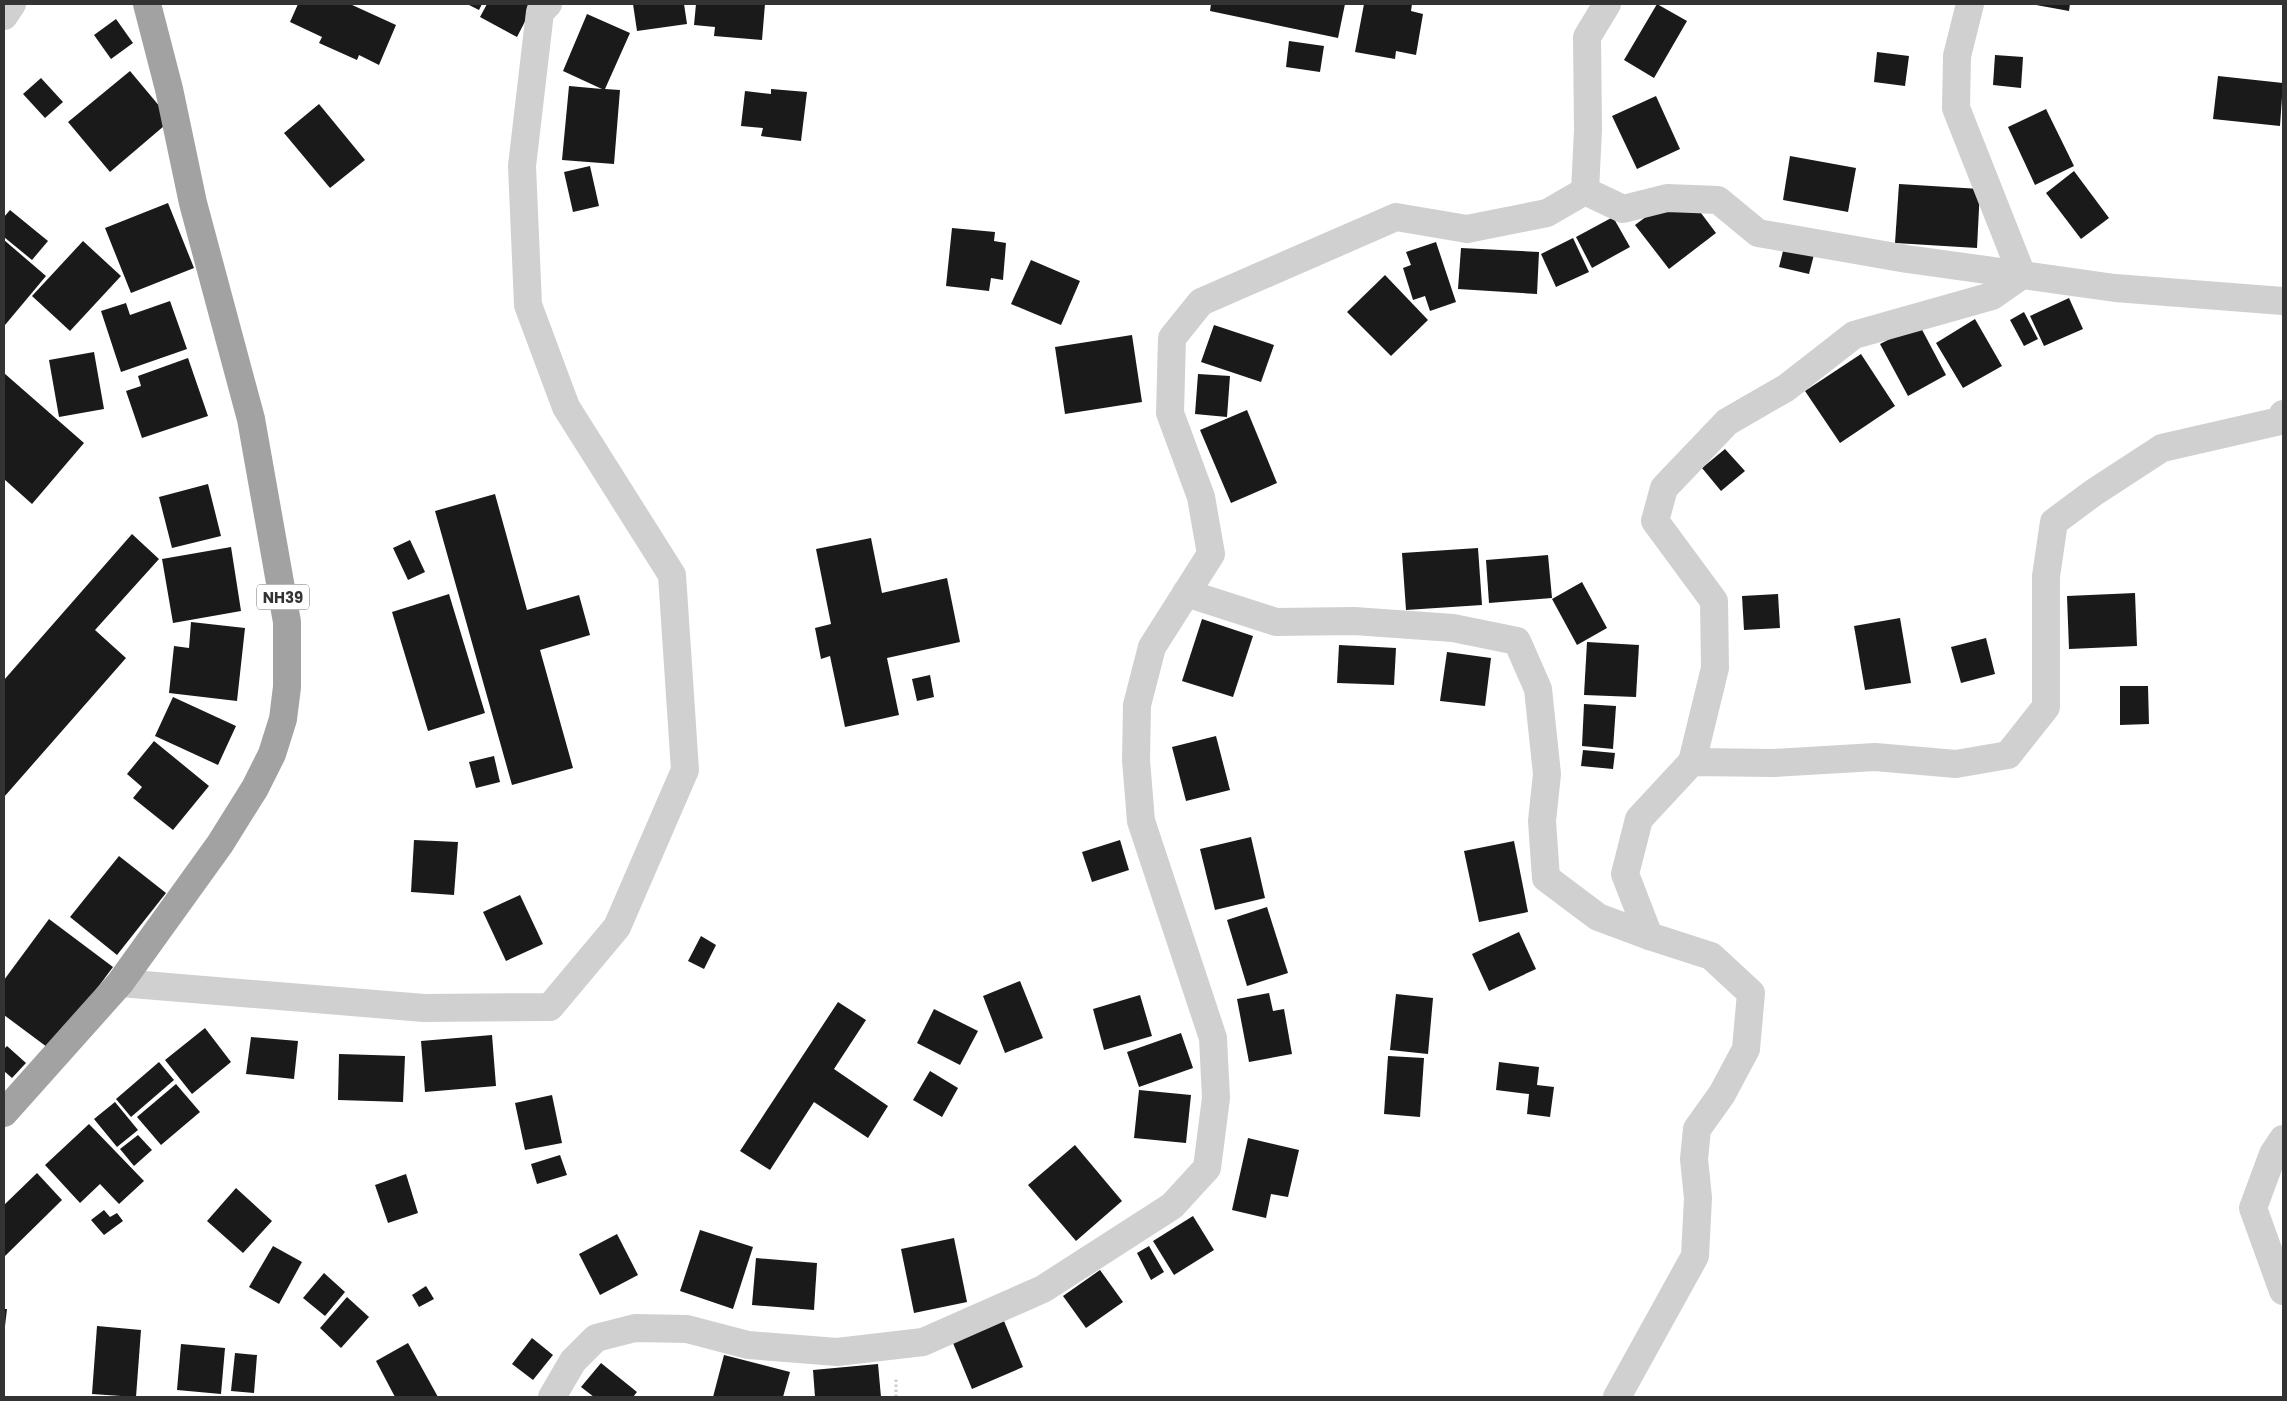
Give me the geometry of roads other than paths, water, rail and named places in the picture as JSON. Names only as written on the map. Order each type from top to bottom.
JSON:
[{"type":"highway","name":"NH39","points":[[4,1113],[120,983],[220,844],[255,788],[272,754],[283,719],[288,660],[287,622],[282,584],[251,419],[193,203],[169,89],[147,4]]},
{"type":"street","points":[[4,16],[12,4]]},
{"type":"street","points":[[120,983],[424,1008],[550,1007],[617,928],[685,770],[672,575],[566,407],[528,305],[522,166],[540,12],[548,4]]},
{"type":"street","points":[[1585,191],[1588,130],[1587,38],[1608,4]]},
{"type":"street","points":[[1970,4],[1957,56],[1956,108],[2022,275]]},
{"type":"street","points":[[1585,191],[1623,210],[1668,198],[1718,200],[1758,233],[1907,259],[2115,288],[2283,301]]},
{"type":"street","points":[[552,1397],[573,1361],[596,1338],[635,1328],[687,1329],[748,1345],[837,1352],[923,1342],[1043,1289],[1172,1206],[1207,1168],[1216,1098],[1213,1038],[1141,821],[1136,760],[1137,705],[1152,647],[1211,554],[1201,497],[1170,413],[1172,338],[1201,302],[1396,217],[1467,229],[1547,213],[1585,191]]},
{"type":"street","points":[[1649,936],[1625,874],[1639,819],[1692,762],[1715,668],[1714,601],[1655,521],[1664,488],[1727,422],[1786,388],[1854,335],[1992,296],[2022,275]]},
{"type":"street","points":[[1692,762],[1774,763],[1875,757],[1956,764],[2008,755],[2046,707],[2046,576],[2054,522],[2092,493],[2162,448],[2280,421],[2283,414]]},
{"type":"street","points":[[1186,593],[1276,622],[1354,621],[1453,628],[1517,641],[1538,689],[1547,774],[1542,821],[1546,878],[1598,917],[1711,956],[1751,993],[1746,1049],[1722,1094],[1697,1129],[1694,1160],[1698,1198],[1695,1256],[1617,1397]]},
{"type":"street","points":[[2283,1139],[2273,1154],[2253,1208],[2283,1291]]}]
